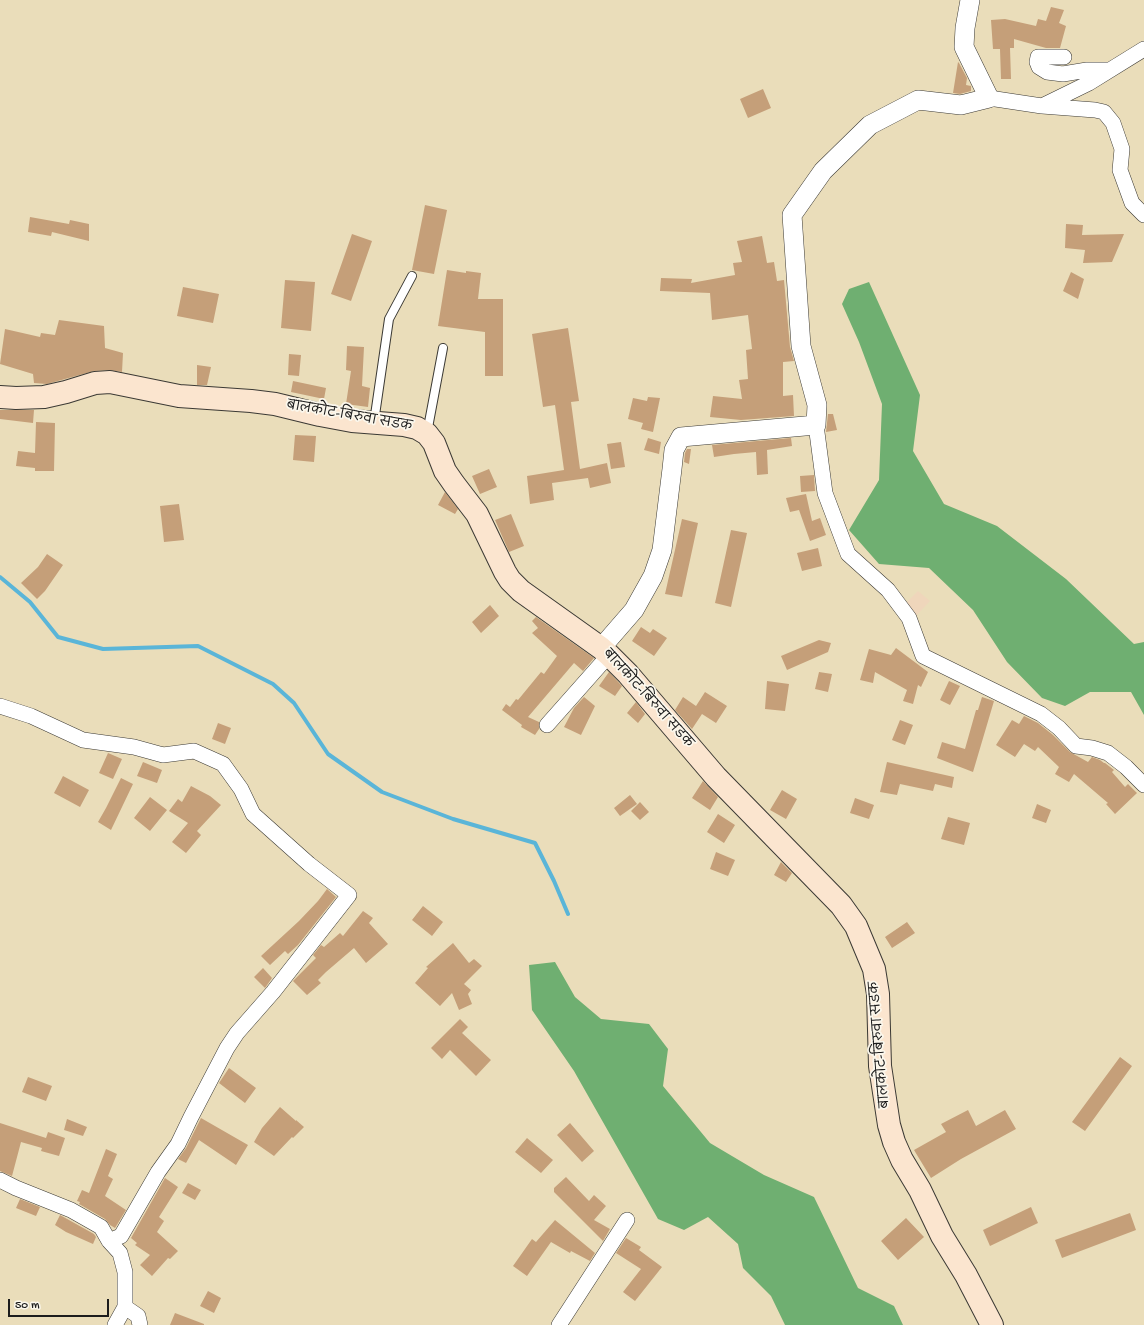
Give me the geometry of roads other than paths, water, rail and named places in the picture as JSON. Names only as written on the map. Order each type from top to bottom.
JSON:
[{"type":"main road","name":"बालकोट-बिरुवा सडक","points":[[0,397],[44,397],[95,383],[110,382],[179,396],[251,401],[275,404],[333,417],[404,424],[417,428],[427,434],[434,444],[445,471],[477,514],[510,580],[521,591],[605,652],[628,674],[716,777],[840,905],[856,926],[874,969],[878,994],[880,1066],[889,1125],[894,1142],[902,1160],[920,1190],[942,1236],[966,1275],[992,1325]]},
{"type":"street","points":[[970,0],[965,28],[964,47],[989,98]]},
{"type":"street","points":[[1042,106],[1090,83],[1144,49]]},
{"type":"street","points":[[1064,57],[1038,57],[1038,67],[1046,72],[1063,74],[1086,70],[1110,70]]},
{"type":"street","points":[[1144,215],[1132,203],[1120,170],[1122,149],[1113,123],[1104,112],[1042,106],[989,98],[961,105],[918,100],[870,125],[823,171],[792,215],[801,346],[817,405],[816,425],[825,493],[848,554],[888,590],[909,618],[922,656],[1041,714],[1059,728],[1076,746],[1092,748],[1108,753],[1126,767],[1144,785]]},
{"type":"street","points":[[547,725],[605,652],[634,610],[653,576],[662,550],[674,450],[681,437],[816,425]]},
{"type":"street","points":[[0,706],[31,716],[83,740],[134,747],[163,755],[194,751],[223,764],[240,789],[253,814],[309,864],[349,895],[273,992],[237,1033],[227,1048],[178,1144],[158,1172],[121,1236],[109,1241]]},
{"type":"street","points":[[0,1180],[71,1210],[101,1227],[109,1241],[120,1253],[125,1272],[125,1307],[115,1325]]},
{"type":"street","points":[[559,1325],[627,1220]]},
{"type":"street","points":[[125,1307],[138,1316],[140,1325]]},
{"type":"lane","points":[[374,422],[389,319],[412,276]]},
{"type":"lane","points":[[427,434],[443,348]]},
{"type":"waterway","points":[[0,577],[30,602],[58,637],[103,649],[198,646],[273,684],[294,703],[328,754],[382,792],[453,819],[535,843],[554,881],[568,914]]}]
